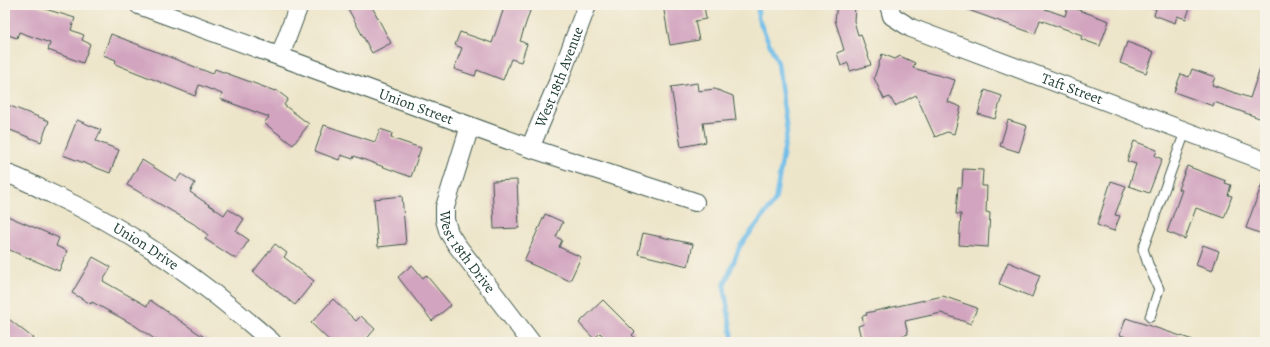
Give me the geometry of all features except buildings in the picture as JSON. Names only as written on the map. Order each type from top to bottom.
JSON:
[{"type":"street","name":"Union Street","points":[[138,5],[530,148],[695,202]]},
{"type":"street","points":[[280,56],[299,5]]},
{"type":"street","name":"West 18th Avenue","points":[[530,148],[559,80],[587,5]]},
{"type":"street","name":"Taft Street","points":[[889,5],[892,16],[911,28],[1265,161]]},
{"type":"street","name":"West 18th Drive","points":[[470,126],[445,206],[445,220],[449,233],[466,260],[531,342]]},
{"type":"street","name":"Union Drive","points":[[5,173],[71,202],[125,232],[173,262],[237,311],[272,342]]},
{"type":"lane","points":[[1150,317],[1159,289],[1143,249],[1185,132]]},
{"type":"waterway","points":[[733,342],[724,286],[740,246],[775,201],[787,132],[778,63],[758,18],[758,5]]}]
